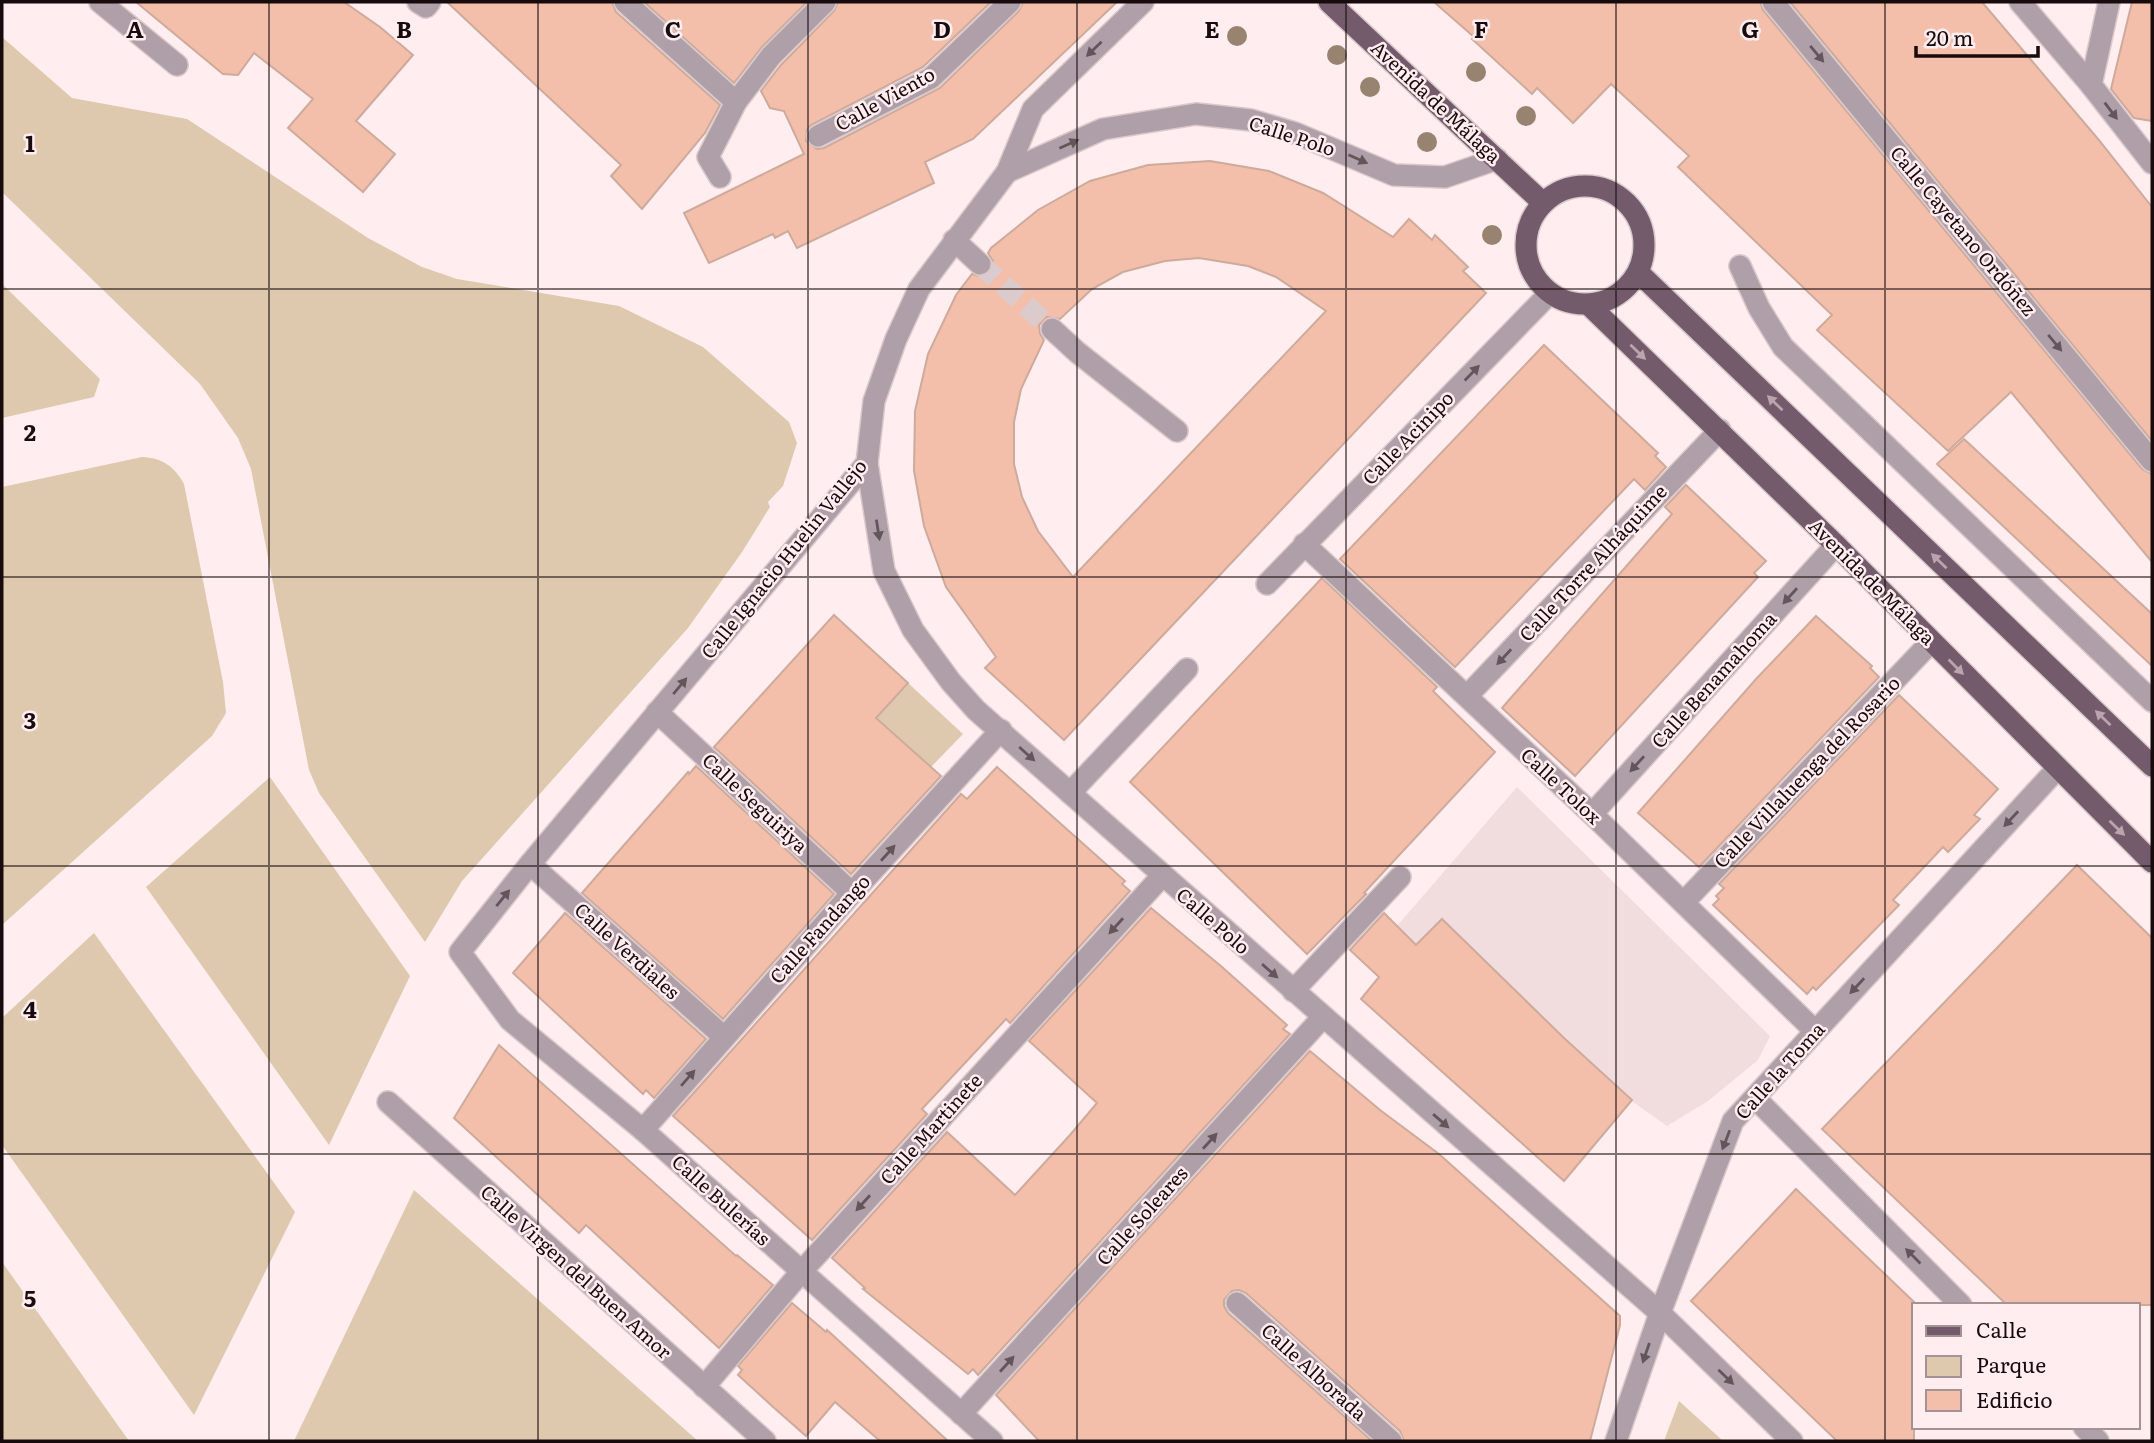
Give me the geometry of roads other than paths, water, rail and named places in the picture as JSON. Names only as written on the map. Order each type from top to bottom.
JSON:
[{"type":"main road","name":"Avenida de Málaga","points":[[1329,2],[1543,203]]},
{"type":"main road","points":[[1579,186],[1604,188],[1626,202],[1641,223],[1645,248],[1639,273],[1626,289],[1608,301],[1588,305],[1569,302],[1550,293],[1537,280],[1529,264],[1526,245],[1529,227],[1535,214],[1543,203],[1555,194],[1579,186]]},
{"type":"main road","points":[[1639,273],[2152,766]]},
{"type":"main road","name":"Avenida de Málaga","points":[[1588,305],[1720,430],[2152,862]]},
{"type":"street","points":[[100,2],[177,65]]},
{"type":"street","points":[[625,2],[736,102]]},
{"type":"street","points":[[720,177],[708,157],[736,102],[771,56],[825,2]]},
{"type":"street","name":"Calle Viento","points":[[818,136],[931,78],[1010,2]]},
{"type":"street","name":"Calle Ignacio Huelin Vallejo","points":[[460,952],[530,864],[867,463],[874,401],[896,339],[919,289],[1007,172],[1033,109],[1143,2]]},
{"type":"street","name":"Calle Cayetano Ordóñez","points":[[1773,2],[2152,461]]},
{"type":"street","points":[[2020,2],[2142,141],[2152,163]]},
{"type":"street","points":[[2091,85],[2109,2]]},
{"type":"street","name":"Calle Polo","points":[[1007,172],[1103,129],[1196,114],[1251,120],[1295,133],[1394,175],[1444,177],[1497,159]]},
{"type":"street","points":[[954,240],[980,264]]},
{"type":"street","points":[[1740,266],[1759,308],[1783,347],[2152,701]]},
{"type":"street","name":"Calle Acinipo","points":[[1267,584],[1550,293]]},
{"type":"street","points":[[1052,329],[1177,431]]},
{"type":"street","name":"Calle Torre Alháquime","points":[[1468,695],[1720,430]]},
{"type":"street","name":"Calle Polo","points":[[867,463],[884,571],[913,630],[976,710],[1660,1313],[1792,1441]]},
{"type":"street","name":"Calle Tolox","points":[[1304,544],[1468,695],[1815,1031]]},
{"type":"street","name":"Calle Benamahoma","points":[[1592,814],[1836,545]]},
{"type":"street","name":"Calle Villaluenga del Rosario","points":[[1684,902],[1931,642]]},
{"type":"street","points":[[1070,793],[1187,669]]},
{"type":"street","name":"Calle Seguiriya","points":[[657,712],[852,893]]},
{"type":"street","name":"Calle Fandango","points":[[643,1130],[852,893],[1001,730]]},
{"type":"street","name":"Calle la Toma","points":[[1616,1441],[1660,1313],[1733,1121],[2057,769]]},
{"type":"street","name":"Calle Verdiales","points":[[530,864],[724,1037]]},
{"type":"street","name":"Calle Martinete","points":[[704,1387],[801,1272],[1162,876]]},
{"type":"street","points":[[1293,991],[1400,877]]},
{"type":"street","name":"Calle Bulerías","points":[[460,952],[510,1020],[643,1130],[992,1441]]},
{"type":"street","name":"Calle Soleares","points":[[961,1414],[1323,1017]]},
{"type":"street","points":[[1755,1098],[1959,1303]]},
{"type":"street","name":"Calle Virgen del Buen Amor","points":[[388,1102],[765,1441]]},
{"type":"street","name":"Calle Alborada","points":[[1237,1303],[1391,1441]]},
{"type":"tunnel","points":[[980,264],[1052,329]]}]
